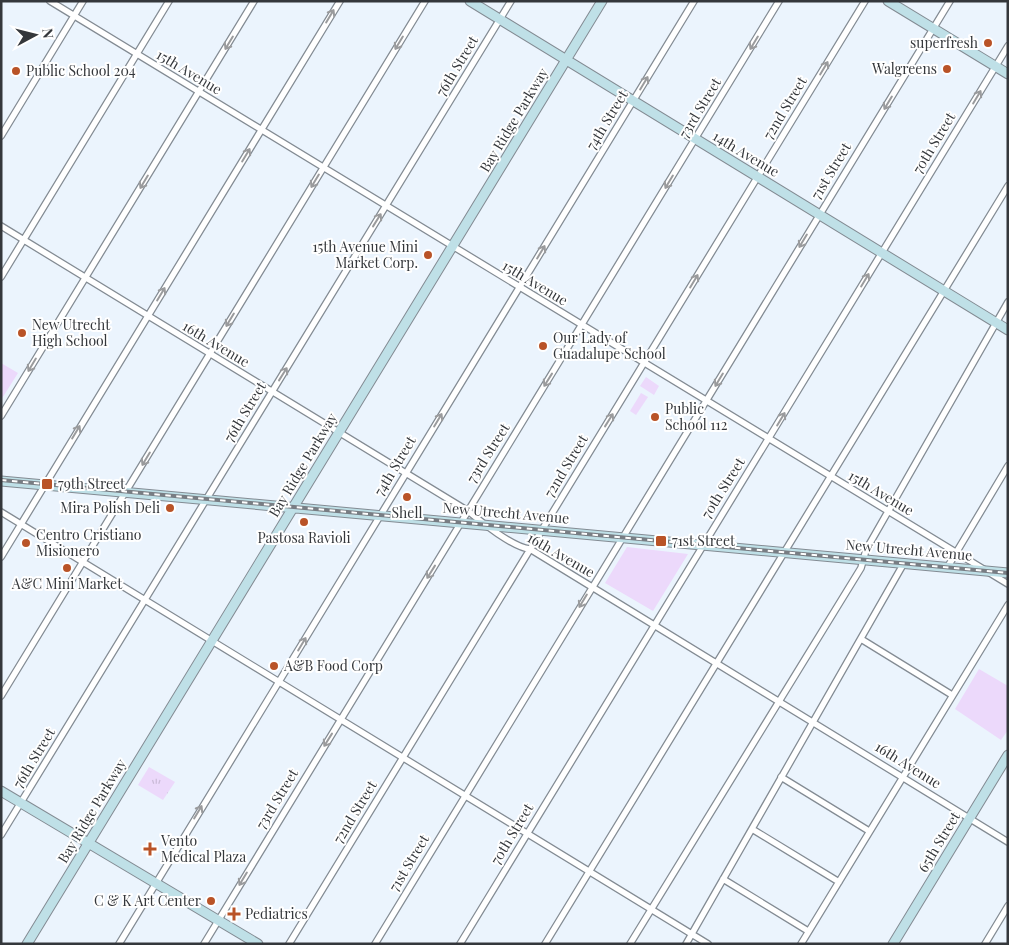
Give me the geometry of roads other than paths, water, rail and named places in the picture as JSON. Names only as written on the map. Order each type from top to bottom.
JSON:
[{"type":"main road","name":"14th Avenue","points":[[470,1],[1008,330]]},
{"type":"main road","name":"Bay Ridge Parkway","points":[[27,944],[602,1]]},
{"type":"main road","points":[[888,1],[1008,74]]},
{"type":"main road","name":"New Utrecht Avenue","points":[[1,481],[1008,573]]},
{"type":"main road","name":"65th Street","points":[[893,944],[1008,755]]},
{"type":"main road","points":[[1,792],[258,944]]},
{"type":"street","name":"15th Avenue","points":[[50,1],[581,326],[1008,584]]},
{"type":"street","points":[[1,136],[84,1]]},
{"type":"street","points":[[1,278],[169,1]]},
{"type":"street","points":[[1,416],[254,1]]},
{"type":"street","points":[[1,556],[340,1]]},
{"type":"street","points":[[1,696],[425,1]]},
{"type":"street","name":"76th Street","points":[[1,836],[511,1]]},
{"type":"street","name":"74th Street","points":[[119,944],[694,1]]},
{"type":"street","name":"73rd Street","points":[[204,944],[779,1]]},
{"type":"street","name":"72nd Street","points":[[289,944],[864,1]]},
{"type":"street","name":"71st Street","points":[[375,944],[950,1]]},
{"type":"street","name":"70th Street","points":[[460,944],[1008,46]]},
{"type":"street","points":[[545,944],[1008,186]]},
{"type":"street","name":"16th Avenue","points":[[1,226],[271,393],[468,511],[523,548],[530,549],[1008,842]]},
{"type":"street","points":[[630,944],[861,568],[866,550],[1008,302]]},
{"type":"street","points":[[947,568],[1008,466]]},
{"type":"street","points":[[1,512],[708,944]]},
{"type":"street","points":[[686,944],[904,564]]},
{"type":"street","points":[[801,944],[1008,605]]},
{"type":"street","points":[[861,639],[952,695]]},
{"type":"street","points":[[781,777],[869,831]]},
{"type":"street","points":[[752,828],[839,882]]},
{"type":"street","points":[[723,879],[808,931]]},
{"type":"street","points":[[985,944],[1008,906]]},
{"type":"railway","points":[[1,480],[1008,573]]},
{"type":"place","name":"superfresh","points":[[988,43]]},
{"type":"place","name":"Walgreens","points":[[947,69]]},
{"type":"place","name":"Public School 204","points":[[16,71]]},
{"type":"place","name":"15th Avenue Mini Market Corp.","points":[[428,255]]},
{"type":"place","name":"New Utrecht High School","points":[[22,333]]},
{"type":"place","name":"Our Lady of Guadalupe School","points":[[543,346]]},
{"type":"place","name":"Public School 112","points":[[655,417]]},
{"type":"place","name":"79th Street","points":[[47,484]]},
{"type":"place","name":"Shell","points":[[407,497]]},
{"type":"place","name":"Mira Polish Deli","points":[[170,508]]},
{"type":"place","name":"Pastosa Ravioli","points":[[304,522]]},
{"type":"place","name":"71st Street","points":[[661,541]]},
{"type":"place","name":"Centro Cristiano Misionero","points":[[26,543]]},
{"type":"place","name":"A&C Mini Market","points":[[67,568]]},
{"type":"place","name":"A&B Food Corp","points":[[274,666]]},
{"type":"place","name":"Vento Medical Plaza","points":[[150,849]]},
{"type":"place","name":"C & K Art Center","points":[[211,901]]},
{"type":"place","name":"Pediatrics","points":[[234,914]]}]
